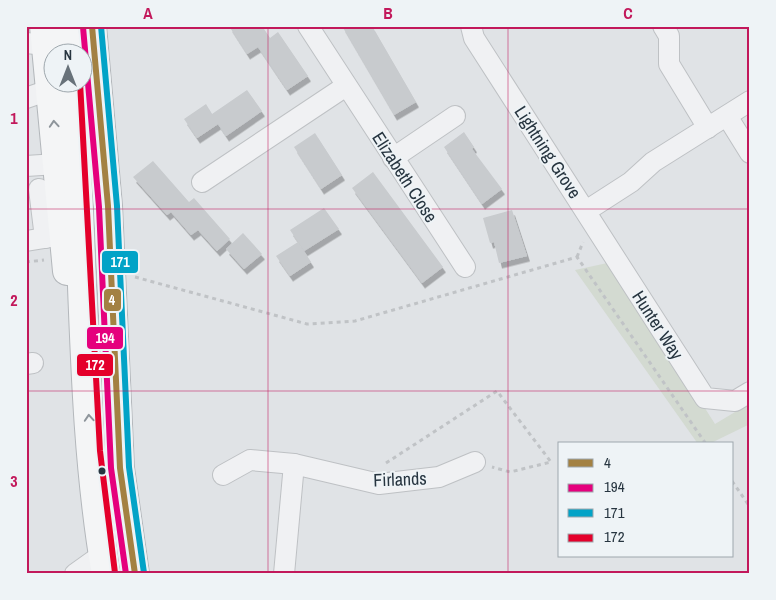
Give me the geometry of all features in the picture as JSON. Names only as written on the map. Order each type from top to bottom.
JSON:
[{"type":"highway","points":[[92,26],[107,197],[120,468],[135,574]]},
{"type":"highway","points":[[60,92],[45,182],[44,238],[72,299],[86,363]]},
{"type":"highway","points":[[62,92],[80,208],[91,449],[104,564]]},
{"type":"street","name":"Elizabeth Close","points":[[308,26],[465,267]]},
{"type":"street","name":"Lightning Grove","points":[[471,26],[474,38],[586,211],[631,182],[653,162],[750,101]]},
{"type":"street","points":[[663,26],[669,36],[669,64],[708,128]]},
{"type":"street","points":[[202,182],[346,86]]},
{"type":"street","points":[[26,98],[44,92]]},
{"type":"street","points":[[393,158],[455,116]]},
{"type":"street","points":[[727,116],[750,153]]},
{"type":"street","points":[[26,166],[45,182]]},
{"type":"street","name":"Hunter Way","points":[[586,211],[705,398],[735,401],[750,392]]},
{"type":"street","name":"Firlands","points":[[223,475],[250,460],[294,464],[379,484],[439,478],[475,462]]},
{"type":"street","points":[[284,574],[294,464]]},
{"type":"street","points":[[75,574],[104,564]]},
{"type":"path","points":[[135,277],[307,324],[356,321],[578,257],[705,442]]},
{"type":"path","points":[[26,262],[50,260]]},
{"type":"path","points":[[379,484],[379,468],[497,391],[550,462],[510,472],[475,462]]},
{"type":"path","points":[[734,484],[750,507]]},
{"type":"shaded area","points":[[612,262],[715,424],[750,403],[750,424],[713,442],[697,442],[575,270]]},
{"type":"building","points":[[229,26],[262,26],[270,38],[278,32],[308,76],[287,90],[258,47],[247,54]]},
{"type":"building","points":[[342,26],[372,26],[416,102],[394,115]]},
{"type":"building","points":[[247,90],[262,111],[226,136],[218,124],[197,138],[184,119],[206,104],[212,114]]},
{"type":"building","points":[[464,132],[474,147],[472,149],[502,189],[482,204],[444,147]]},
{"type":"building","points":[[315,133],[342,175],[321,189],[294,147]]},
{"type":"building","points":[[153,161],[189,202],[194,198],[230,239],[217,251],[198,230],[191,235],[171,212],[167,215],[133,177]]},
{"type":"building","points":[[373,172],[443,267],[422,283],[352,188]]},
{"type":"building","points":[[324,208],[339,229],[304,251],[290,230]]},
{"type":"building","points":[[512,210],[527,256],[499,263],[494,242],[490,243],[483,218]]},
{"type":"building","points":[[243,233],[262,254],[244,269],[226,249]]},
{"type":"building","points":[[298,242],[311,262],[290,276],[276,256]]},
{"type":"transit line","name":"4","points":[[92,26],[108,206],[120,468],[135,574]]},
{"type":"transit line","name":"171","points":[[101,26],[117,206],[129,467],[144,573]]},
{"type":"transit line","name":"194","points":[[83,27],[99,207],[111,468],[126,574]]},
{"type":"transit line","name":"172","points":[[81,92],[100,451],[115,573]]}]
